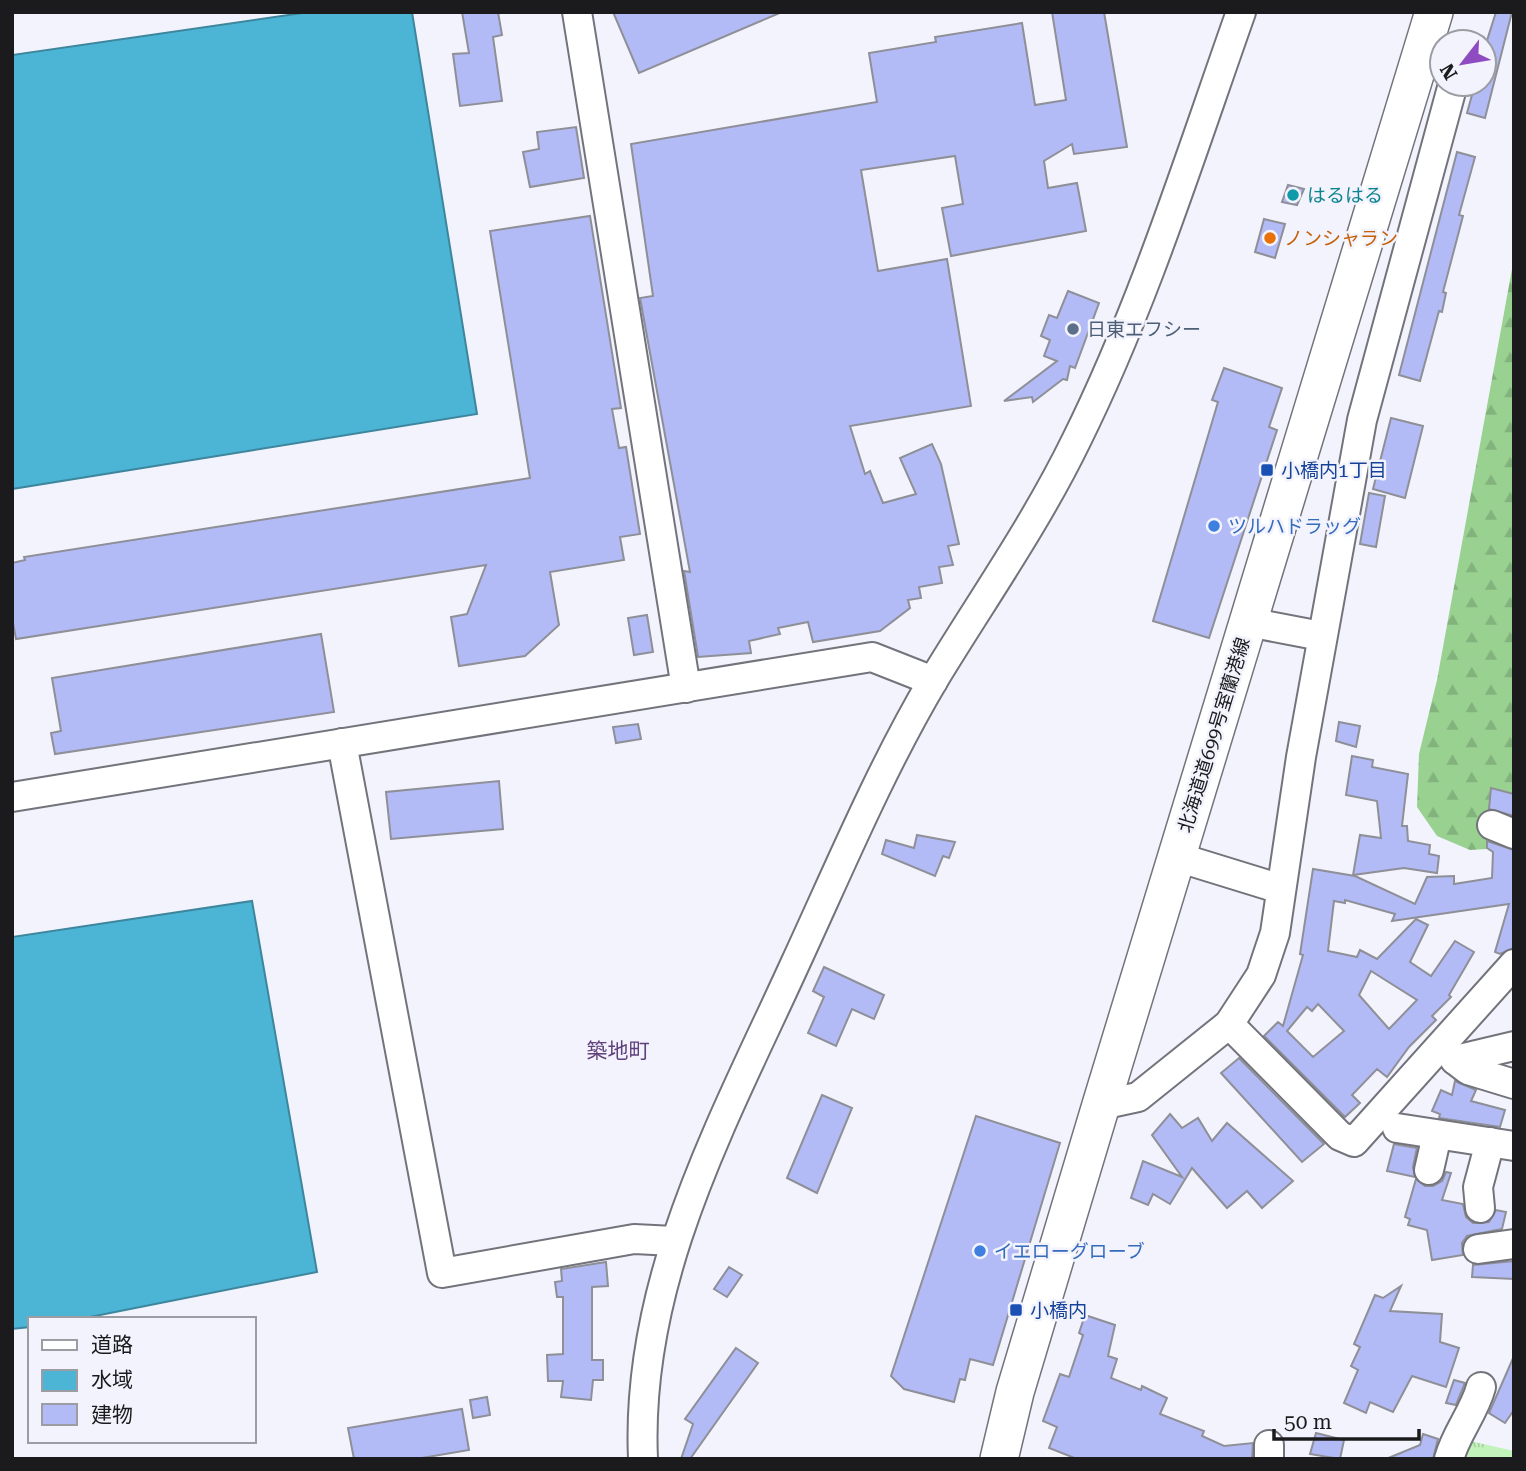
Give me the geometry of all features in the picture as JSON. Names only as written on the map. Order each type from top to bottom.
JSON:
[{"type":"main road","name":"北海道道699号室蘭港線","points":[[1007,1456],[1015,1392],[1248,622],[1428,50]]},
{"type":"street","points":[[577,12],[686,688]]},
{"type":"street","points":[[643,1459],[642,1423],[657,1302],[674,1241],[702,1168],[886,768],[933,681],[1026,537],[1077,440],[1131,315],[1241,12]]},
{"type":"street","points":[[1101,1105],[1139,1097],[1229,1024],[1261,975],[1275,933],[1321,636],[1362,420],[1449,98]]},
{"type":"street","points":[[1248,622],[1321,636]]},
{"type":"street","points":[[12,797],[872,657],[933,681]]},
{"type":"street","points":[[342,743],[442,1273],[634,1239],[674,1241]]},
{"type":"street","points":[[1177,857],[1281,889]]},
{"type":"street","points":[[1229,1024],[1340,1136],[1354,1142],[1514,964]]},
{"type":"street","points":[[1514,1046],[1455,1060],[1468,1070],[1514,1084]]},
{"type":"street","points":[[1397,1128],[1502,1144],[1478,1187],[1480,1208]]},
{"type":"street","points":[[1429,1170],[1437,1135]]},
{"type":"street","points":[[1478,1249],[1514,1244]]},
{"type":"street","points":[[1449,1459],[1454,1443],[1475,1409],[1481,1387]]},
{"type":"green space","points":[[1514,258],[1514,843],[1503,848],[1470,850],[1437,836],[1417,807],[1419,754],[1437,680]]},
{"type":"green space","points":[[1461,1439],[1514,1451],[1514,1459],[1455,1459]]},
{"type":"water","points":[[309,12],[412,12],[477,414],[12,489],[12,55]]},
{"type":"water","points":[[252,901],[317,1272],[90,1317],[28,1317],[28,1327],[12,1329],[12,937]]},
{"type":"building","points":[[462,12],[498,12],[502,35],[493,37],[502,101],[460,106],[453,54],[469,53]]},
{"type":"building","points":[[613,12],[782,12],[639,73]]},
{"type":"building","points":[[1052,12],[1104,12],[1127,147],[1074,154],[1072,144],[1044,161],[1048,188],[1077,183],[1086,231],[951,256],[942,208],[963,204],[955,156],[861,170],[878,271],[947,259],[971,406],[850,426],[865,474],[870,471],[883,503],[916,494],[900,458],[932,444],[941,464],[959,544],[948,546],[953,565],[939,567],[942,583],[919,587],[921,598],[908,600],[910,608],[880,631],[813,642],[808,622],[778,628],[780,634],[749,641],[751,653],[698,657],[684,571],[690,572],[640,298],[653,296],[631,144],[877,102],[869,53],[936,42],[935,37],[1022,23],[1035,105],[1066,100]]},
{"type":"building","points":[[1496,12],[1512,12],[1498,67],[1498,28],[1491,28]]},
{"type":"building","points":[[1471,98],[1490,98],[1485,118],[1467,113]]},
{"type":"building","points":[[576,127],[584,178],[530,187],[523,152],[539,149],[537,132]]},
{"type":"building","points":[[1457,152],[1475,157],[1459,215],[1463,216],[1443,292],[1446,293],[1442,312],[1439,311],[1420,381],[1399,375]]},
{"type":"building","name":"はるはる","points":[[1288,185],[1304,189],[1297,205],[1282,202]]},
{"type":"building","points":[[590,216],[621,408],[612,409],[619,448],[626,447],[640,534],[620,537],[624,560],[550,572],[559,625],[525,656],[459,666],[451,617],[467,614],[486,565],[16,639],[12,618],[12,563],[25,560],[24,557],[530,478],[490,231]]},
{"type":"building","name":"ノンシャラン","points":[[1264,219],[1285,224],[1275,258],[1255,252]]},
{"type":"building","points":[[1068,291],[1099,303],[1075,368],[1070,366],[1067,380],[1063,379],[1033,402],[1032,397],[1004,401],[1057,361],[1044,356],[1050,340],[1041,336],[1049,315],[1057,318]]},
{"type":"building","name":"ツルハドラッグ","points":[[1224,368],[1282,388],[1269,427],[1277,430],[1209,638],[1153,621],[1218,402],[1212,400]]},
{"type":"building","points":[[1391,418],[1423,426],[1405,498],[1373,489]]},
{"type":"building","points":[[1369,493],[1385,496],[1376,547],[1360,544]]},
{"type":"building","points":[[647,615],[653,652],[634,655],[628,618]]},
{"type":"building","points":[[321,634],[334,712],[55,754],[51,733],[61,731],[52,678]]},
{"type":"building","points":[[1339,722],[1360,726],[1356,747],[1336,741]]},
{"type":"building","points":[[638,724],[641,739],[616,743],[613,727]]},
{"type":"building","points":[[1352,756],[1373,760],[1372,767],[1408,774],[1402,826],[1407,826],[1408,841],[1430,845],[1429,854],[1439,856],[1437,873],[1404,868],[1353,875],[1360,835],[1381,838],[1377,801],[1346,795]]},
{"type":"building","points":[[499,781],[503,829],[391,839],[386,792]]},
{"type":"building","points":[[1491,788],[1514,794],[1514,816],[1489,809]]},
{"type":"building","points":[[917,835],[955,842],[949,858],[943,856],[935,876],[882,854],[886,840],[914,848]]},
{"type":"building","points":[[1487,841],[1514,850],[1514,948],[1500,954],[1495,952],[1509,904],[1392,921],[1395,914],[1345,900],[1345,903],[1334,901],[1328,951],[1357,957],[1360,950],[1377,959],[1416,919],[1428,925],[1410,962],[1431,976],[1455,941],[1474,952],[1449,995],[1451,997],[1432,1016],[1436,1020],[1409,1047],[1387,1077],[1377,1069],[1352,1095],[1360,1103],[1345,1117],[1264,1036],[1278,1022],[1283,1026],[1303,955],[1300,954],[1313,869],[1355,876],[1415,904],[1427,877],[1454,876],[1454,884],[1492,878],[1493,852],[1487,848]],"holes":[[[1371,971],[1417,1000],[1389,1029],[1359,995]],[[1318,1004],[1344,1031],[1313,1057],[1287,1031],[1307,1007],[1312,1011]]]},
{"type":"building","points":[[824,967],[884,995],[874,1019],[852,1009],[836,1046],[808,1033],[824,997],[813,991]]},
{"type":"building","points":[[1239,1058],[1324,1144],[1302,1162],[1221,1073]]},
{"type":"building","points":[[1455,1081],[1476,1090],[1471,1101],[1505,1110],[1500,1127],[1439,1118],[1440,1114],[1432,1111],[1441,1090],[1452,1095]]},
{"type":"building","points":[[822,1095],[852,1108],[817,1193],[787,1178]]},
{"type":"building","points":[[1170,1114],[1182,1128],[1198,1118],[1212,1141],[1227,1123],[1293,1181],[1262,1208],[1247,1191],[1227,1208],[1192,1168],[1170,1204],[1153,1194],[1148,1205],[1131,1198],[1143,1161],[1182,1177],[1152,1135]]},
{"type":"building","name":"イエローグローブ","points":[[976,1116],[1060,1143],[993,1365],[970,1359],[965,1380],[960,1379],[954,1402],[904,1389],[891,1376]]},
{"type":"building","points":[[1394,1144],[1417,1148],[1413,1167],[1415,1177],[1387,1171]]},
{"type":"building","points":[[1446,1172],[1451,1173],[1442,1200],[1463,1204],[1466,1217],[1473,1223],[1489,1222],[1496,1210],[1506,1212],[1502,1229],[1467,1236],[1462,1243],[1463,1255],[1432,1260],[1427,1230],[1408,1225],[1410,1219],[1405,1217],[1416,1179],[1425,1186],[1433,1186],[1442,1181]]},
{"type":"building","points":[[1514,1261],[1514,1279],[1472,1277],[1473,1265]]},
{"type":"building","points":[[606,1262],[608,1286],[592,1287],[592,1360],[603,1360],[603,1380],[593,1380],[591,1400],[561,1397],[563,1381],[548,1381],[547,1355],[563,1354],[563,1297],[557,1297],[555,1282],[562,1281],[561,1269]]},
{"type":"building","points":[[729,1267],[742,1275],[727,1297],[714,1289]]},
{"type":"building","points":[[1401,1286],[1390,1311],[1442,1314],[1440,1342],[1459,1348],[1446,1387],[1412,1376],[1393,1412],[1370,1402],[1366,1413],[1344,1403],[1358,1370],[1351,1366],[1360,1347],[1354,1344],[1375,1295],[1383,1298]]},
{"type":"building","points":[[1085,1315],[1115,1325],[1108,1356],[1117,1359],[1111,1378],[1141,1390],[1142,1386],[1167,1398],[1160,1414],[1204,1431],[1202,1436],[1224,1446],[1253,1443],[1252,1459],[1077,1459],[1049,1448],[1057,1427],[1043,1421],[1060,1374],[1069,1377],[1083,1335],[1079,1333]]},
{"type":"building","points":[[736,1348],[758,1363],[690,1459],[681,1459],[693,1424],[685,1419]]},
{"type":"building","points":[[1514,1356],[1514,1410],[1505,1423],[1489,1413]]},
{"type":"building","points":[[1454,1380],[1465,1383],[1456,1405],[1446,1403]]},
{"type":"building","points":[[487,1397],[490,1415],[473,1418],[470,1400]]},
{"type":"building","points":[[462,1409],[469,1450],[416,1459],[354,1459],[348,1428]]},
{"type":"building","points":[[1316,1433],[1344,1440],[1340,1459],[1310,1454]]},
{"type":"building","points":[[1423,1434],[1438,1439],[1433,1459],[1386,1459],[1420,1445]]},
{"type":"place","name":"はるはる","points":[[1293,195]]},
{"type":"place","name":"ノンシャラン","points":[[1270,238]]},
{"type":"place","name":"日東エフシー","points":[[1073,329]]},
{"type":"place","name":"小橋内1丁目","points":[[1267,470]]},
{"type":"place","name":"ツルハドラッグ","points":[[1214,526]]},
{"type":"place","name":"イエローグローブ","points":[[980,1251]]},
{"type":"place","name":"小橋内","points":[[1016,1310]]},
{"type":"district","name":"築地町","points":[[618,1051]]}]
